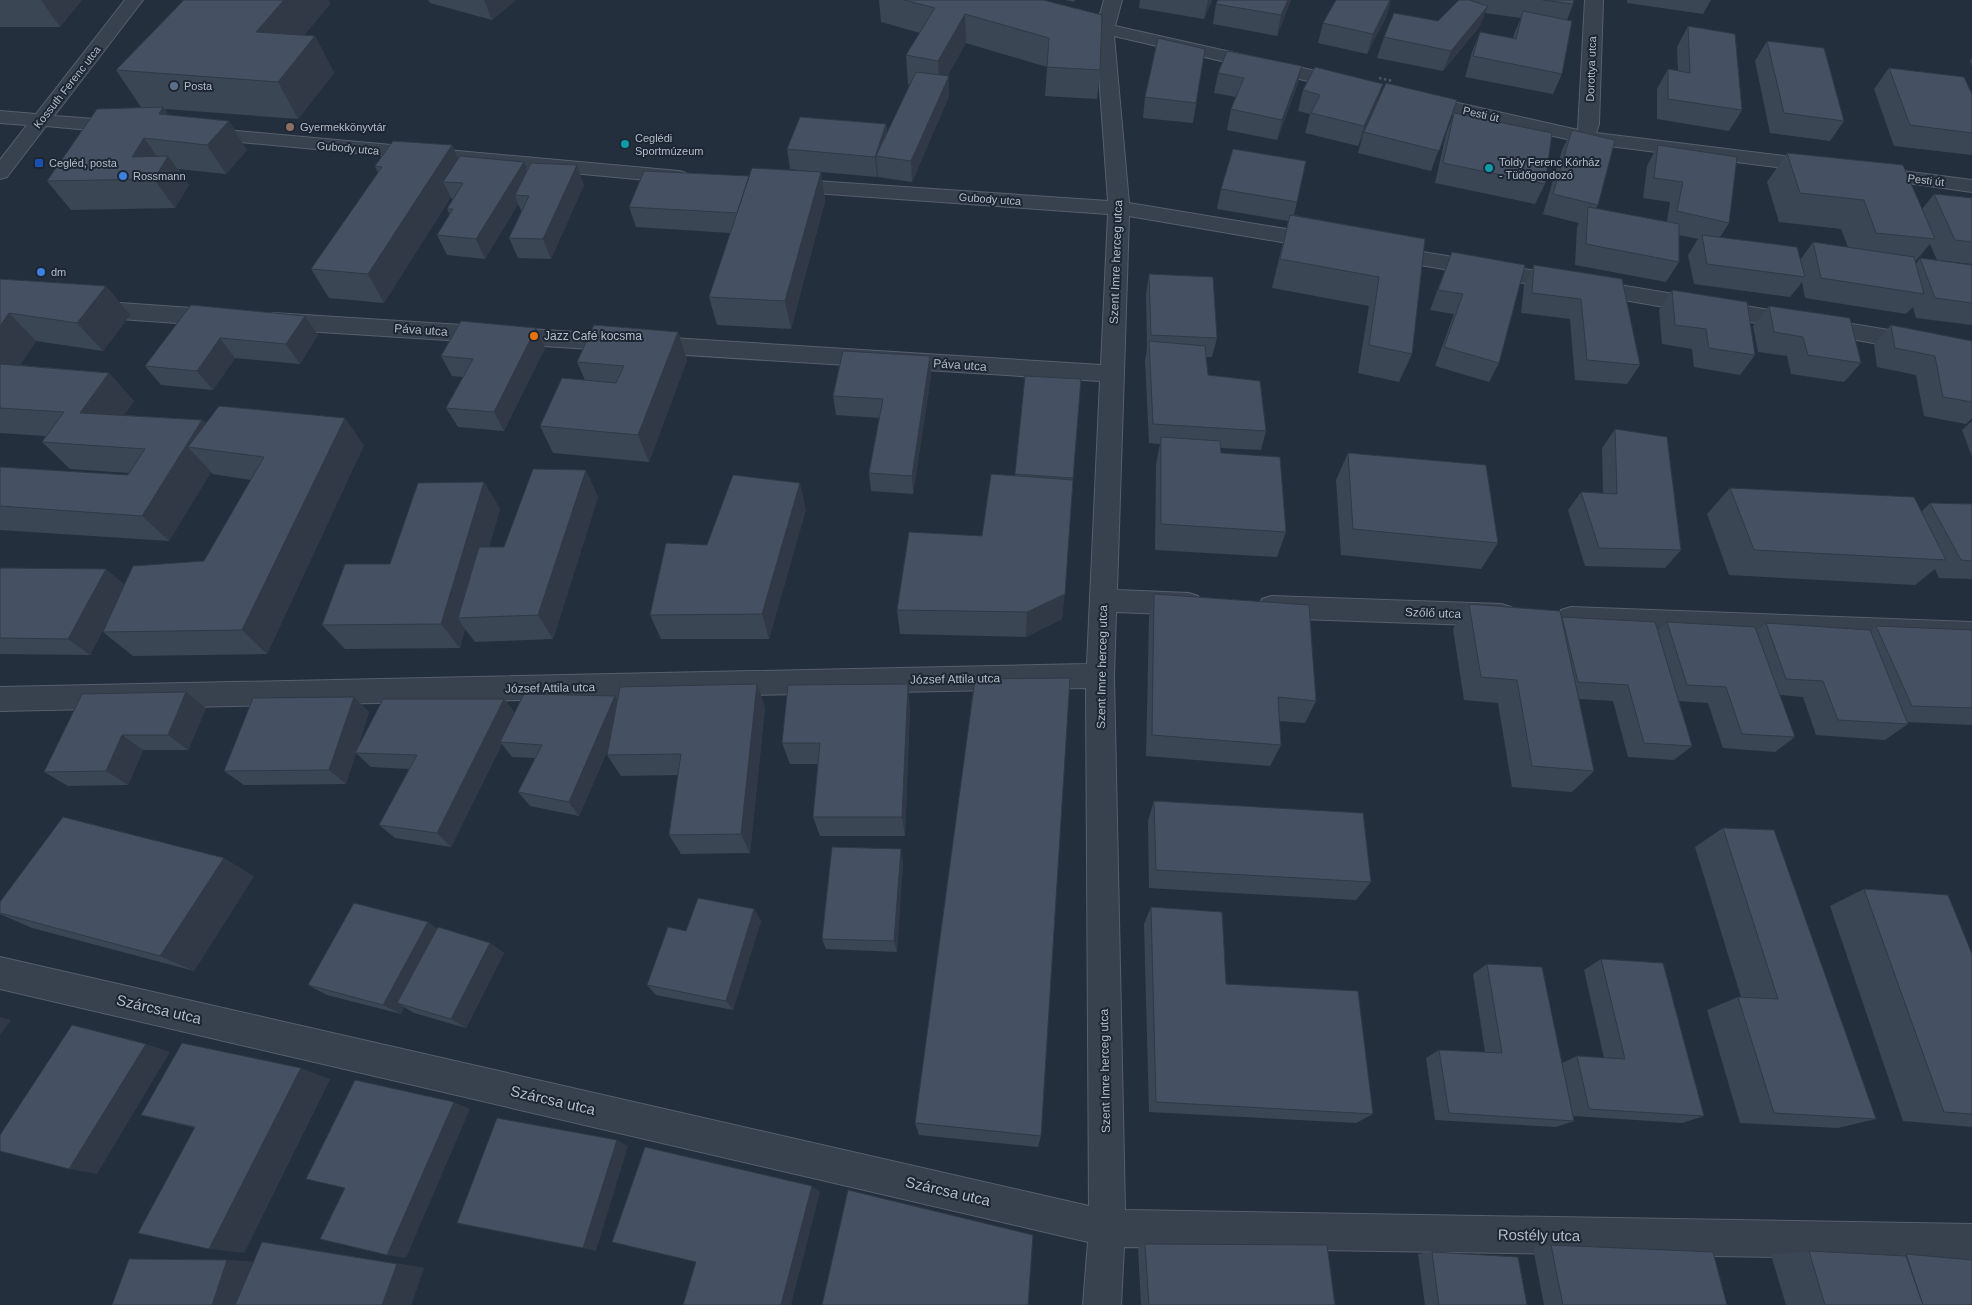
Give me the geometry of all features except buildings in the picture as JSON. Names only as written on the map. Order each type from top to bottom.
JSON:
[{"type":"street","name":"Kossuth Ferenc utca","points":[[0,173],[43,120],[134,0]]},
{"type":"street","name":"Szent Imre herceg utca","points":[[1102,1305],[1107,1228],[1100,676],[1119,208],[1105,29],[1113,0]]},
{"type":"street","name":"Dorottya utca","points":[[1585,137],[1589,124],[1594,0]]},
{"type":"street","points":[[1069,19],[1105,29],[1364,87]]},
{"type":"street","name":"Pesti út","points":[[1402,96],[1585,137],[1836,169]]},
{"type":"street","points":[[0,117],[141,128]]},
{"type":"street","name":"Gubody utca","points":[[180,132],[702,179]]},
{"type":"street","name":"Pesti út","points":[[1856,171],[1972,186]]},
{"type":"street","name":"Gubody utca","points":[[771,184],[1119,208],[1972,352]]},
{"type":"street","name":"Páva utca","points":[[70,308],[1112,374]]},
{"type":"street","points":[[1103,601],[1213,605]]},
{"type":"street","name":"Szőlő utca","points":[[1243,606],[1972,633]]},
{"type":"street","name":"József Attila utca","points":[[0,699],[1100,676]]},
{"type":"street","name":"Szárcsa utca","points":[[0,973],[1107,1228]]},
{"type":"street","name":"Rostély utca","points":[[1107,1228],[1972,1242]]},
{"type":"place","name":"Posta","points":[[174,86]]},
{"type":"place","name":"Gyermekkönyvtár","points":[[290,127]]},
{"type":"place","name":"Ceglédi Sportmúzeum","points":[[625,144]]},
{"type":"place","name":"Cegléd, posta","points":[[39,163]]},
{"type":"place","name":"Toldy Ferenc Kórház - Tüdőgondozó","points":[[1489,168]]},
{"type":"place","name":"Rossmann","points":[[123,176]]},
{"type":"place","name":"dm","points":[[41,272]]},
{"type":"place","name":"Jazz Café kocsma","points":[[534,336]]}]
